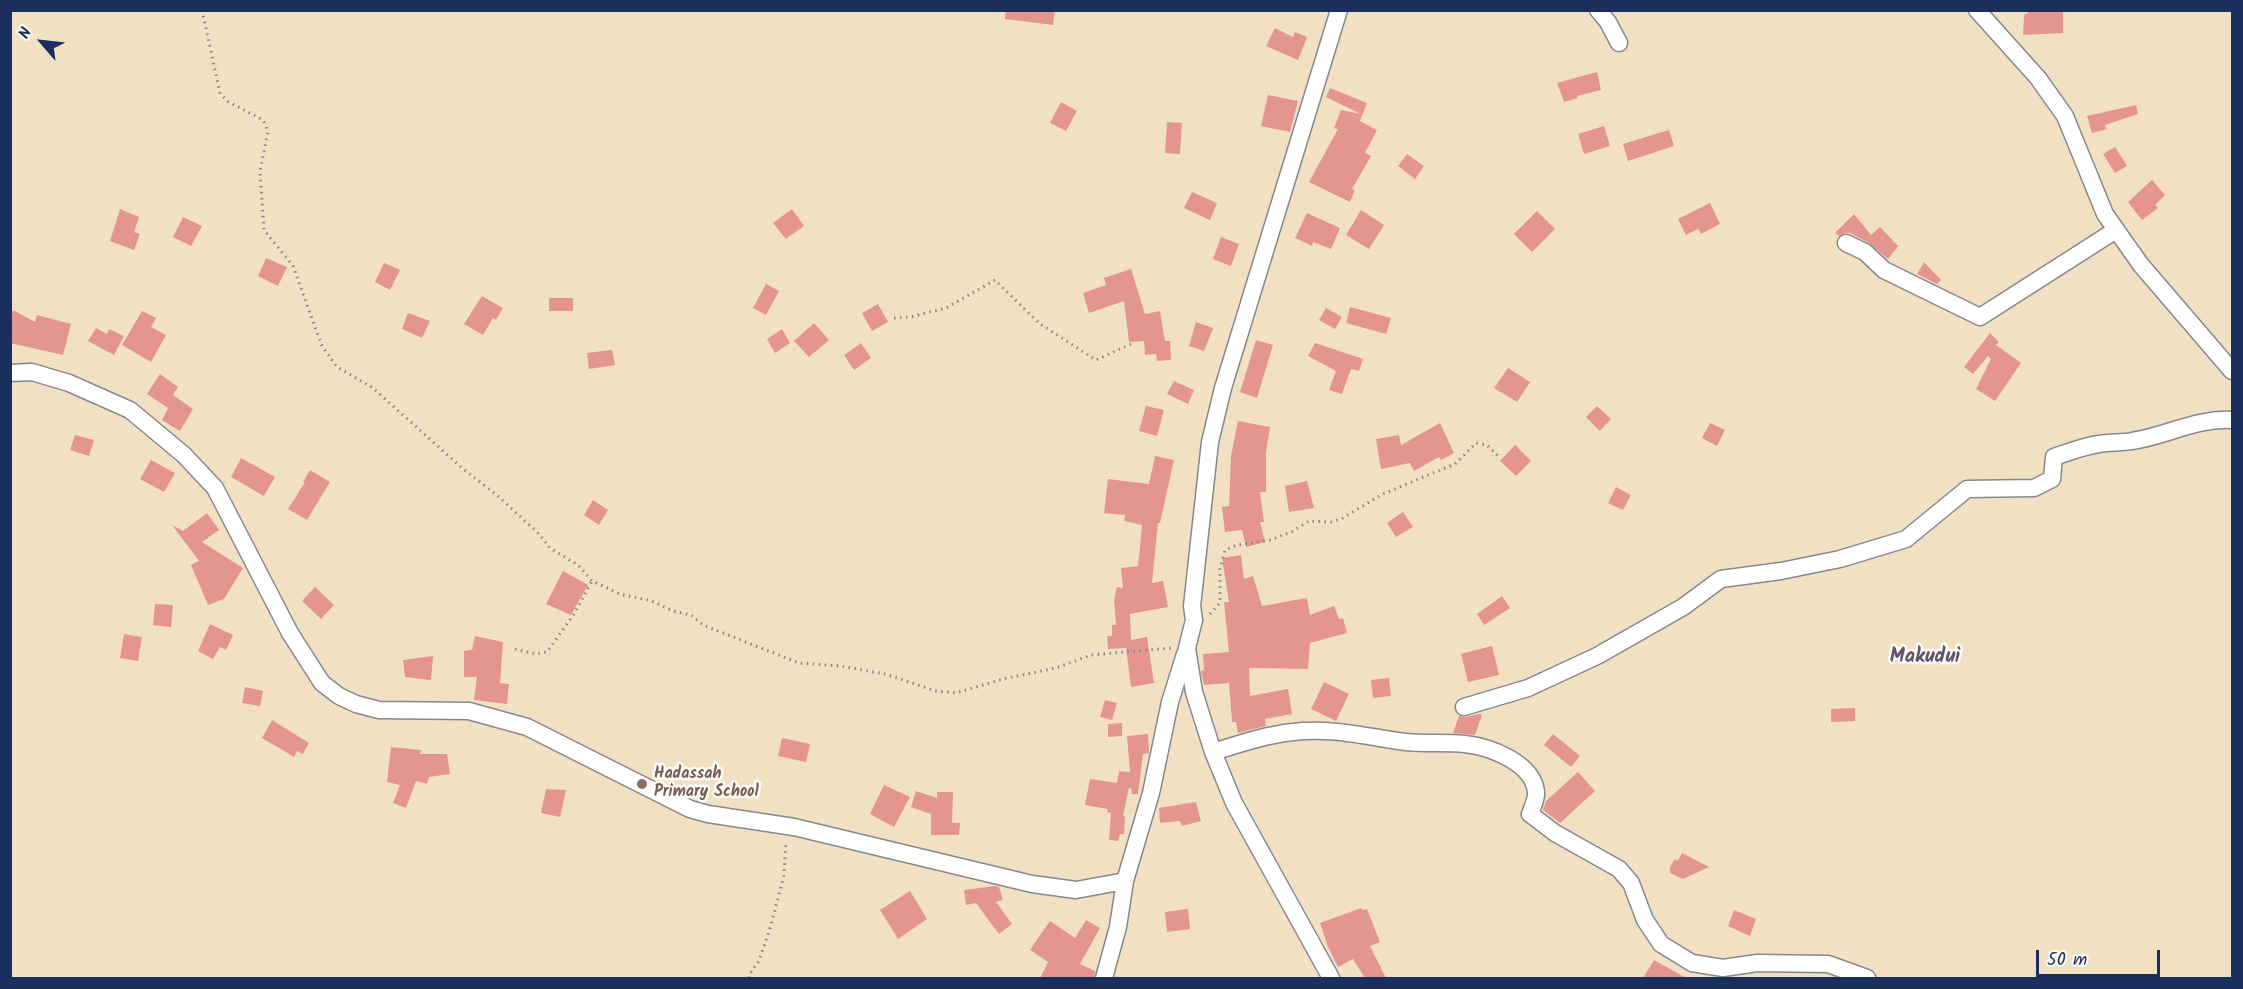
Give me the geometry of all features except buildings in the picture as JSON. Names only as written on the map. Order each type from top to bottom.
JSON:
[{"type":"street","points":[[1104,978],[1118,927],[1125,881],[1151,793],[1170,702],[1194,620],[1192,606],[1210,442],[1223,388],[1339,10]]},
{"type":"street","points":[[1598,10],[1608,22],[1619,43]]},
{"type":"street","points":[[1977,10],[2038,78],[2065,116],[2105,214],[2116,230],[2141,265],[2232,371]]},
{"type":"street","points":[[1846,243],[1865,252],[1884,270],[1980,317],[2116,230]]},
{"type":"street","points":[[10,373],[32,372],[60,380],[130,410],[184,455],[214,488],[290,633],[322,683],[339,696],[356,704],[379,710],[469,711],[527,727],[690,809],[708,814],[794,826],[1061,889],[1086,890],[1125,881]]},
{"type":"street","points":[[1464,707],[1528,688],[1597,656],[1683,607],[1721,579],[1840,560],[1906,539],[1967,489],[2034,488],[2052,479],[2054,457],[2079,448],[2101,443],[2133,441],[2190,424],[2232,420]]},
{"type":"street","points":[[1187,648],[1194,692],[1213,752],[1234,803],[1331,978]]},
{"type":"street","points":[[1213,752],[1284,733],[1330,730],[1417,743],[1466,744],[1486,748],[1517,763],[1532,780],[1537,794],[1530,814],[1555,833],[1619,869],[1631,883],[1645,920],[1661,944],[1692,963],[1723,968],[1750,975],[1753,978]]},
{"type":"street","points":[[1723,968],[1757,963],[1828,964],[1866,978]]},
{"type":"path","points":[[202,10],[220,93],[227,101],[263,120],[268,132],[260,171],[264,230],[293,266],[322,346],[337,367],[373,388],[462,468],[498,496],[539,534],[550,548],[578,565],[592,581],[620,594],[652,601],[673,611],[690,615],[703,625],[799,663],[847,667],[885,674],[936,691],[956,693],[1003,679],[1056,668],[1091,655],[1131,650],[1187,648]]},
{"type":"path","points":[[894,318],[910,317],[946,308],[995,280],[1040,324],[1096,360],[1131,344]]},
{"type":"path","points":[[1194,620],[1211,614],[1220,603],[1220,568],[1225,550],[1237,545],[1271,540],[1309,521],[1331,522],[1341,519],[1383,494],[1455,464],[1476,443],[1487,445],[1500,458]]},
{"type":"path","points":[[515,649],[536,654],[547,652],[574,614],[592,581]]},
{"type":"path","points":[[749,978],[759,961],[771,925],[784,875],[784,844],[794,826]]},
{"type":"place","name":"Hadassah Primary School","points":[[642,784]]},
{"type":"district","name":"Makudui","points":[[1925,659]]}]
